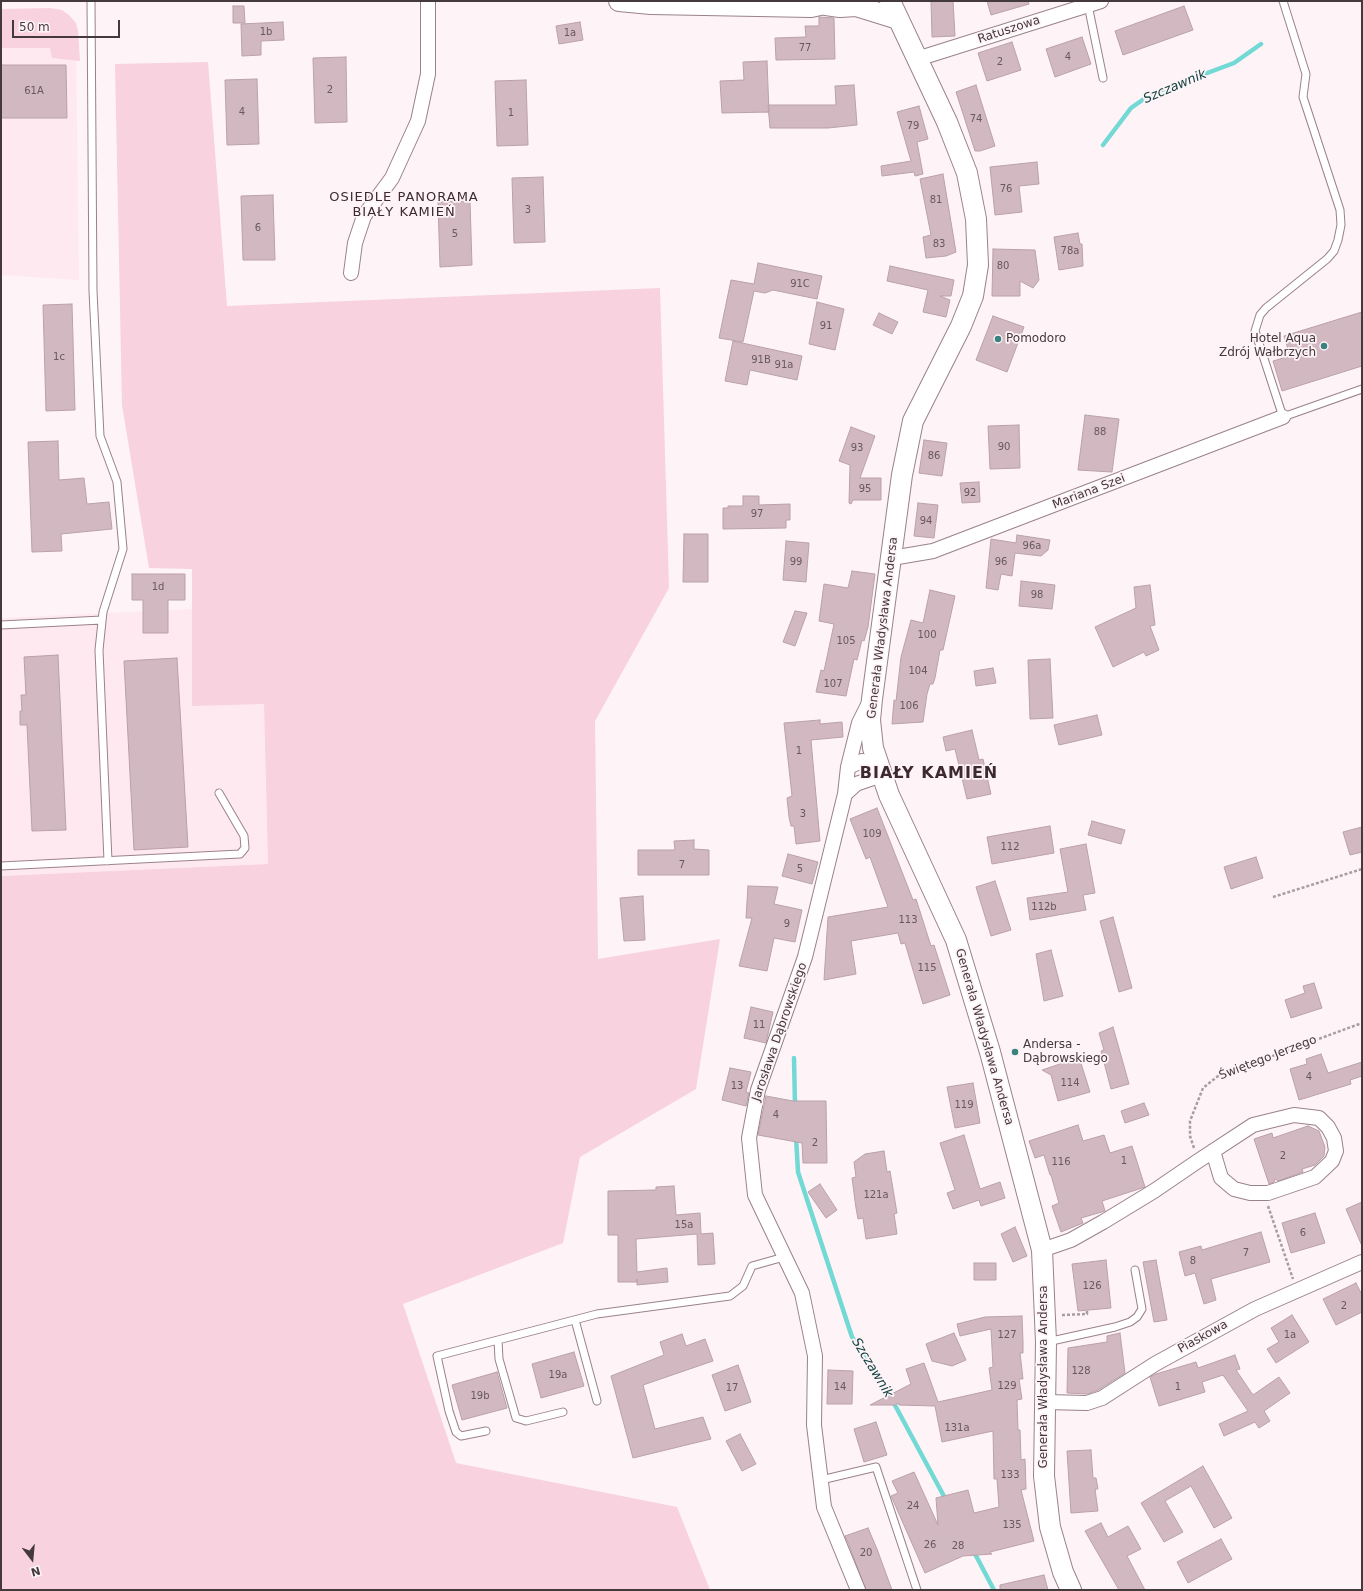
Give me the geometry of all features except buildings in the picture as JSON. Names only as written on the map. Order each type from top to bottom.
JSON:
[{"type":"street","points":[[352,272],[355,243],[364,216],[392,178],[418,121],[428,74],[428,1]]},
{"type":"street","points":[[619,1],[651,4],[811,7],[832,3],[840,7],[856,6],[894,10]]},
{"type":"street","name":"Ratuszowa","points":[[917,59],[1092,2]]},
{"type":"street","name":"Generała Władysława Andersa","points":[[894,10],[947,122],[967,173],[976,219],[978,265],[973,296],[961,326],[913,421],[902,475],[872,699],[870,720],[873,748],[889,795],[956,940],[990,1052],[1042,1250],[1046,1342],[1044,1476],[1050,1527],[1063,1572],[1071,1590]]},
{"type":"street","name":"Mariana Szei","points":[[892,558],[933,551],[1283,417]]},
{"type":"street","name":"Jarosława Dąbrowskiego","points":[[858,1590],[824,1507],[814,1425],[815,1356],[802,1293],[755,1195],[749,1138],[758,1090],[805,957],[844,794],[848,767],[859,723],[872,699]]},
{"type":"street","points":[[844,794],[856,784],[882,775],[868,762],[862,761],[848,767]]},
{"type":"street","points":[[1042,1250],[1071,1240],[1103,1222],[1154,1191],[1198,1161],[1213,1151],[1253,1125],[1294,1115],[1319,1118],[1328,1127],[1334,1138],[1336,1151],[1332,1161],[1315,1177],[1262,1193],[1250,1193],[1234,1189],[1227,1185],[1218,1171],[1213,1151]]},
{"type":"street","name":"Piaskowa","points":[[1045,1402],[1087,1403],[1102,1398],[1155,1364],[1255,1309],[1362,1262]]},
{"type":"lane","points":[[91,1],[93,290],[100,436],[117,482],[123,549],[113,578],[102,620],[99,650],[108,860]]},
{"type":"lane","points":[[1283,1],[1306,74],[1303,97],[1340,210],[1341,225],[1334,251],[1327,259],[1266,308],[1260,315],[1255,331],[1283,417],[1362,389]]},
{"type":"lane","points":[[1092,2],[1103,78]]},
{"type":"lane","points":[[1,625],[102,620]]},
{"type":"lane","points":[[1,866],[240,854],[245,848],[244,836],[219,793]]},
{"type":"lane","points":[[486,1431],[461,1436],[456,1432],[448,1412],[437,1356],[597,1314],[730,1296],[743,1286],[752,1266],[784,1257]]},
{"type":"lane","points":[[1046,1342],[1115,1327],[1130,1322],[1137,1317],[1142,1309],[1135,1270]]},
{"type":"lane","points":[[575,1320],[597,1401]]},
{"type":"lane","points":[[498,1340],[499,1359],[516,1418],[526,1421],[563,1412]]},
{"type":"lane","points":[[821,1480],[876,1467],[917,1590]]},
{"type":"path","points":[[1273,897],[1362,869]]},
{"type":"path","name":"Świętego Jerzego","points":[[1198,1161],[1190,1136],[1190,1121],[1203,1088],[1218,1076],[1362,1023]]},
{"type":"path","points":[[1262,1193],[1285,1253],[1296,1290]]},
{"type":"path","points":[[1062,1315],[1087,1314],[1087,1310]]},
{"type":"shaded area","points":[[50,8],[62,10],[76,23],[80,61],[52,58],[50,48],[1,48],[1,9]]},
{"type":"shaded area","points":[[76,42],[79,280],[1,275],[1,44]]},
{"type":"shaded area","points":[[208,62],[227,306],[660,288],[669,588],[595,721],[598,959],[720,939],[696,1089],[580,1157],[563,1243],[403,1304],[456,1463],[677,1507],[710,1590],[1,1590],[1,876],[268,864],[264,704],[192,706],[192,569],[149,568],[122,405],[115,64]]},
{"type":"shaded area","points":[[192,609],[192,705],[264,704],[268,864],[1,876],[1,618]]},
{"type":"waterway","name":"Szczawnik","points":[[1103,145],[1131,108],[1151,94],[1234,63],[1261,44]]},
{"type":"waterway","name":"Szczawnik","points":[[794,1058],[795,1106]]},
{"type":"waterway","name":"Szczawnik","points":[[796,1137],[798,1172],[852,1337],[883,1383],[946,1500]]},
{"type":"waterway","name":"Szczawnik","points":[[973,1550],[994,1590]]},
{"type":"place","name":"Pomodoro","points":[[998,339]]},
{"type":"place","name":"Hotel Aqua Zdrój Wałbrzych","points":[[1324,346]]},
{"type":"place","name":"Andersa - Dąbrowskiego","points":[[1015,1052]]},
{"type":"district","name":"OSIEDLE PANORAMA BIAŁY KAMIEŃ","points":[[404,206]]},
{"type":"district","name":"BIAŁY KAMIEŃ","points":[[929,774]]}]
